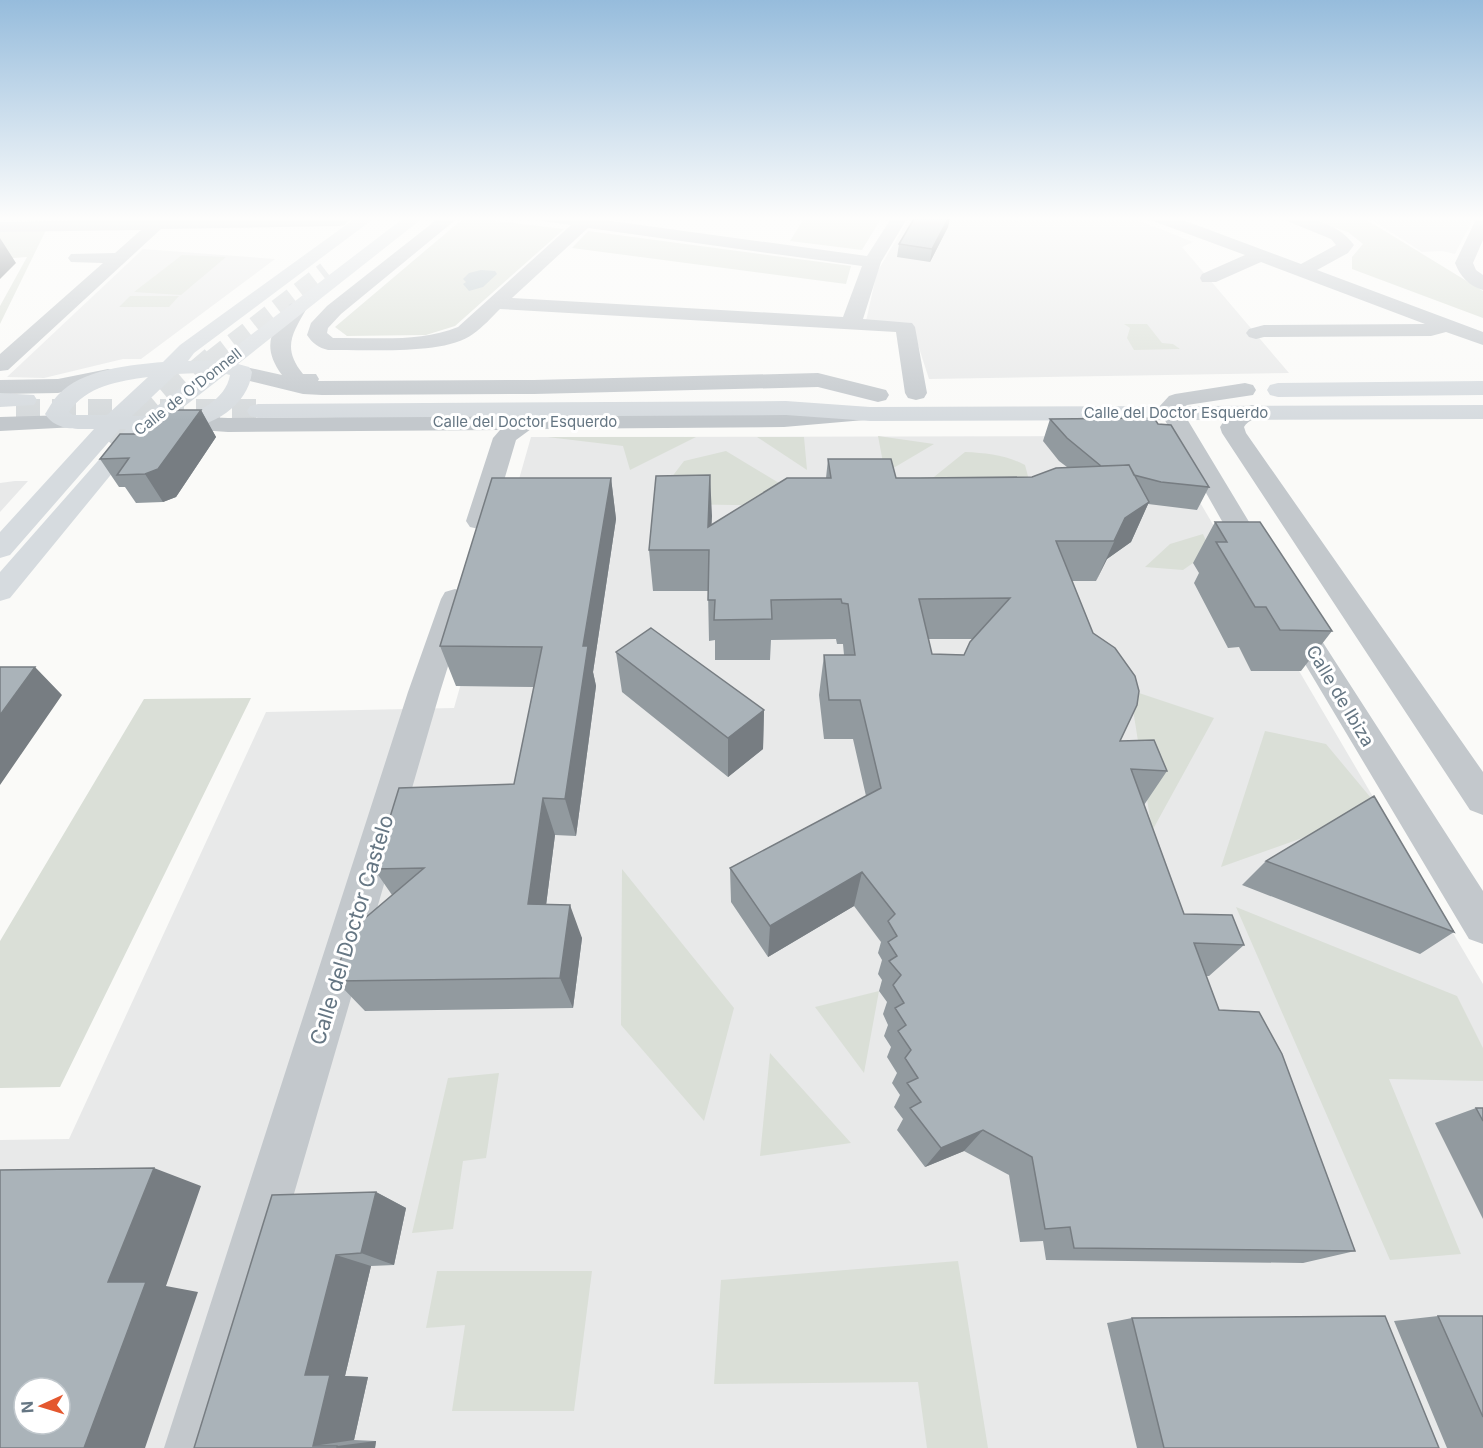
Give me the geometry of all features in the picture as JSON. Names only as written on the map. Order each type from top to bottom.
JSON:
[{"type":"main road","name":"Calle de O'Donnell","points":[[0,549],[112,423],[187,349],[275,285]]},
{"type":"main road","name":"Calle de O'Donnell","points":[[0,591],[128,439],[231,369],[297,308],[327,285]]},
{"type":"main road","name":"Calle del Doctor Esquerdo","points":[[231,369],[241,379],[237,386],[220,408],[198,419],[180,423],[147,424],[68,422],[56,414],[64,399],[75,390],[108,376],[168,370],[231,369]]},
{"type":"main road","name":"Calle del Doctor Esquerdo","points":[[261,406],[786,408],[874,404],[1249,401],[1483,388]]},
{"type":"main road","name":"Calle del Doctor Esquerdo","points":[[874,404],[916,393],[986,393]]},
{"type":"main road","name":"Calle del Doctor Esquerdo","points":[[1249,401],[1483,412]]},
{"type":"street","points":[[0,365],[88,285]]},
{"type":"street","points":[[368,285],[326,318],[318,327],[317,335],[328,344],[432,341],[453,338],[465,331],[516,285]]},
{"type":"street","points":[[851,324],[864,285]]},
{"type":"street","points":[[1347,285],[1483,339]]},
{"type":"street","points":[[1353,285],[1483,330]]},
{"type":"street","points":[[496,303],[905,327],[916,393]]},
{"type":"street","points":[[297,308],[278,343],[279,356],[284,366],[303,387],[328,344]]},
{"type":"street","points":[[1256,333],[1264,331],[1431,330],[1445,324]]},
{"type":"street","name":"Calle del Doctor Esquerdo","points":[[231,369],[303,387],[534,387],[818,380],[874,404]]},
{"type":"street","name":"Calle del Doctor Esquerdo","points":[[0,387],[58,386],[108,376]]},
{"type":"street","points":[[1249,401],[1232,427],[1233,433],[1483,800]]},
{"type":"street","name":"Calle de Ibiza","points":[[1161,402],[1277,592],[1472,887],[1483,926]]},
{"type":"street","name":"Calle del Doctor Esquerdo","points":[[180,423],[238,425],[784,420],[874,404]]},
{"type":"street","name":"Calle del Doctor Esquerdo","points":[[8,409],[68,422]]},
{"type":"street","name":"Calle del Doctor Castelo","points":[[192,1448],[424,692],[505,438],[515,428],[527,422]]},
{"type":"shaded area","points":[[12,285],[19,285],[0,324],[0,306]]},
{"type":"shaded area","points":[[105,285],[241,285],[141,359],[123,359],[44,378],[7,377]]},
{"type":"shaded area","points":[[144,285],[193,285],[181,295],[134,292]]},
{"type":"shaded area","points":[[385,285],[502,285],[455,326],[426,335],[347,336],[335,327]]},
{"type":"shaded area","points":[[463,285],[486,285],[483,287],[469,291]]},
{"type":"shaded area","points":[[874,285],[1214,285],[1289,373],[929,379],[911,323],[866,321]]},
{"type":"shaded area","points":[[1394,285],[1472,285],[1483,291],[1483,318]]},
{"type":"shaded area","points":[[130,296],[179,296],[169,307],[119,307]]},
{"type":"shaded area","points":[[1124,324],[1147,324],[1162,343],[1173,344],[1180,349],[1134,350],[1127,338],[1130,328]]},
{"type":"shaded area","points":[[878,436],[934,444],[885,473]]},
{"type":"shaded area","points":[[1161,436],[1483,984],[1483,1448],[0,1448],[0,1140],[69,1139],[266,712],[454,708],[531,437]]},
{"type":"shaded area","points":[[547,437],[696,437],[630,470],[623,446]]},
{"type":"shaded area","points":[[757,437],[804,437],[807,470]]},
{"type":"shaded area","points":[[726,451],[794,492],[795,506],[671,504],[668,482],[684,461]]},
{"type":"shaded area","points":[[965,452],[996,455],[1025,465],[1029,480],[909,497]]},
{"type":"shaded area","points":[[28,481],[0,512],[0,483]]},
{"type":"shaded area","points":[[1203,534],[1216,563],[1193,563],[1183,570],[1145,567],[1170,544]]},
{"type":"shaded area","points":[[1130,690],[1214,718],[1152,831]]},
{"type":"shaded area","points":[[251,698],[60,1087],[0,1088],[0,941],[144,699]]},
{"type":"shaded area","points":[[1265,731],[1326,744],[1381,810],[1221,867]]},
{"type":"shaded area","points":[[622,869],[734,1008],[704,1121],[621,1025]]},
{"type":"shaded area","points":[[1236,907],[1457,996],[1483,1048],[1483,1081],[1389,1079],[1461,1254],[1390,1260]]},
{"type":"shaded area","points":[[879,991],[864,1073],[815,1007]]},
{"type":"shaded area","points":[[770,1053],[851,1143],[760,1156]]},
{"type":"shaded area","points":[[499,1073],[486,1158],[463,1161],[453,1229],[412,1233],[448,1078]]},
{"type":"shaded area","points":[[958,1261],[988,1448],[927,1448],[918,1382],[714,1384],[721,1280]]},
{"type":"shaded area","points":[[437,1271],[592,1271],[574,1411],[452,1411],[465,1325],[426,1328]]},
{"type":"building","points":[[161,410],[201,410],[158,469],[145,474],[117,475],[129,458],[100,459],[120,434],[142,434]]},
{"type":"building","points":[[1154,418],[1158,424],[1171,425],[1209,487],[1161,482],[1134,475],[1129,465],[1101,466],[1067,438],[1050,419]]},
{"type":"building","points":[[828,459],[891,459],[896,478],[1032,477],[1056,468],[1129,465],[1149,502],[1125,518],[1114,541],[1056,541],[1093,633],[1115,648],[1135,676],[1139,691],[1137,705],[1120,741],[1154,740],[1167,771],[1131,769],[1184,914],[1232,915],[1244,945],[1194,943],[1219,1010],[1259,1012],[1282,1054],[1355,1251],[1074,1248],[1070,1227],[1045,1229],[1032,1157],[983,1130],[941,1148],[910,1108],[921,1102],[907,1083],[918,1078],[905,1058],[911,1050],[898,1031],[906,1025],[895,1008],[904,1003],[893,985],[901,975],[889,961],[897,956],[888,942],[897,936],[888,921],[895,914],[862,872],[770,926],[730,868],[881,788],[860,700],[829,700],[824,655],[855,655],[848,604],[842,603],[841,599],[771,600],[772,619],[714,620],[715,600],[708,600],[709,550],[649,550],[656,476],[710,475],[708,527],[787,478],[831,478]],"holes":[[[1010,598],[970,642],[964,655],[932,654],[919,599]]]},
{"type":"building","points":[[492,478],[611,478],[583,646],[588,646],[565,799],[543,798],[528,904],[570,905],[560,978],[336,981],[339,964],[349,939],[364,919],[424,868],[374,869],[399,788],[514,784],[542,647],[440,646]]},
{"type":"building","points":[[1215,522],[1260,522],[1332,631],[1280,630],[1266,607],[1255,607],[1216,542],[1227,542]]},
{"type":"building","points":[[651,628],[764,710],[728,738],[616,652]]},
{"type":"building","points":[[0,667],[35,667],[0,715]]},
{"type":"building","points":[[1374,796],[1454,932],[1266,861]]},
{"type":"building","points":[[1476,1108],[1483,1108],[1483,1121]]},
{"type":"building","points":[[154,1168],[108,1282],[146,1282],[84,1448],[0,1448],[0,1170]]},
{"type":"building","points":[[376,1192],[361,1253],[336,1255],[305,1375],[330,1375],[313,1446],[337,1446],[337,1448],[194,1448],[272,1195]]},
{"type":"building","points":[[1385,1316],[1439,1448],[1164,1448],[1132,1318]]},
{"type":"building","points":[[1438,1316],[1483,1316],[1483,1417]]},
{"type":"tunnel","points":[[211,360],[308,285]]},
{"type":"tunnel","points":[[151,411],[213,358]]},
{"type":"tunnel","points":[[16,411],[151,411]]},
{"type":"tunnel","points":[[114,446],[127,431],[151,411]]},
{"type":"tunnel","points":[[151,411],[258,411]]}]
